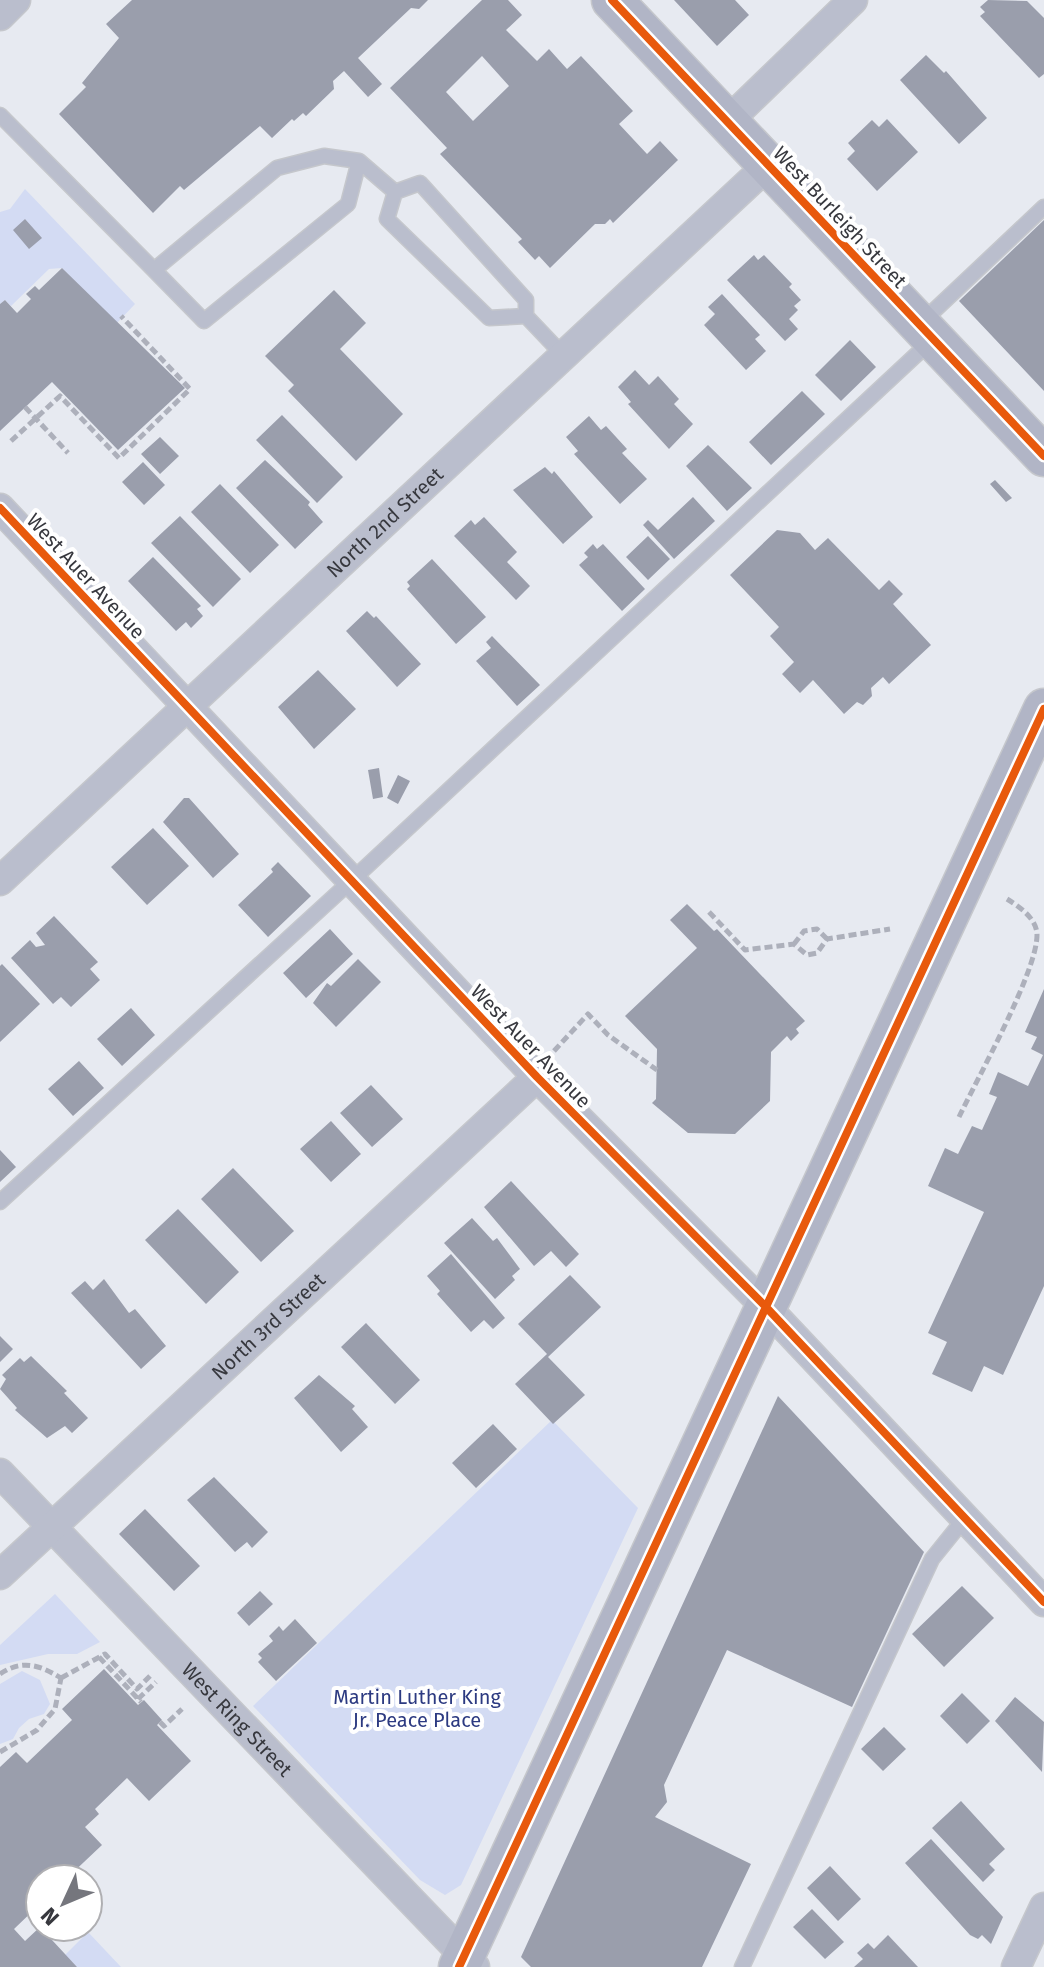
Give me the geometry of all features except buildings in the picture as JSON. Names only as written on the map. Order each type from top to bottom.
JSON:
[{"type":"main road","name":"West Burleigh Street","points":[[612,0],[1044,456]]},
{"type":"main road","points":[[466,1963],[765,1306],[1044,709]]},
{"type":"street","points":[[0,16],[16,0]]},
{"type":"street","points":[[727,122],[853,0]]},
{"type":"street","name":"North 2nd Street","points":[[0,881],[768,165]]},
{"type":"street","name":"West Auer Avenue","points":[[0,508],[537,1077],[765,1306],[1044,1602]]},
{"type":"street","name":"North 3rd Street","points":[[0,1575],[537,1077]]},
{"type":"street","name":"West Ring Street","points":[[0,1473],[466,1963]]},
{"type":"street","points":[[1016,1967],[1044,1907]]},
{"type":"lane","points":[[0,115],[204,321],[348,204],[359,161]]},
{"type":"lane","points":[[154,270],[277,168],[324,156],[359,161],[395,192]]},
{"type":"lane","points":[[395,192],[420,183],[526,300],[526,316],[564,356]]},
{"type":"lane","points":[[395,192],[387,219],[489,318],[526,316]]},
{"type":"lane","points":[[0,1202],[351,881],[926,332],[1044,207]]},
{"type":"lane","points":[[742,1967],[932,1559],[965,1518]]},
{"type":"path","points":[[11,441],[60,396],[119,458],[190,389],[121,316]]},
{"type":"path","points":[[25,407],[68,453]]},
{"type":"path","points":[[959,1117],[1032,963],[1038,933],[1030,917],[1007,899]]},
{"type":"path","points":[[709,912],[745,950],[794,944],[804,931],[817,929],[827,939]]},
{"type":"path","points":[[794,944],[807,955],[817,953],[827,939],[890,929]]},
{"type":"path","points":[[554,1051],[588,1014],[608,1035],[657,1070]]},
{"type":"path","points":[[61,1678],[105,1654],[137,1689],[150,1676]]},
{"type":"path","points":[[99,1657],[140,1701],[156,1682]]},
{"type":"path","points":[[0,1674],[27,1664],[43,1667],[61,1678]]},
{"type":"path","points":[[0,1752],[37,1730],[55,1709],[61,1678]]},
{"type":"path","points":[[160,1722],[164,1726],[182,1709]]},
{"type":"green space","points":[[25,189],[135,304],[116,324],[62,268],[49,269],[11,306],[5,300],[0,304],[0,212],[10,209]]},
{"type":"green space","name":"Martin Luther King Jr. Peace Place","points":[[552,1420],[638,1508],[461,1885],[445,1895],[420,1880],[253,1706]]},
{"type":"green space","points":[[55,1594],[100,1642],[77,1654],[48,1654],[0,1665],[0,1645]]},
{"type":"green space","points":[[22,1671],[40,1680],[50,1704],[44,1714],[29,1719],[19,1728],[13,1739],[0,1744],[0,1684]]},
{"type":"green space","points":[[77,1943],[98,1943],[121,1967],[77,1967],[65,1955]]},
{"type":"cycle path","points":[[612,0],[1044,456]]},
{"type":"cycle path","points":[[0,508],[537,1077],[765,1306],[1044,1602]]},
{"type":"cycle path","points":[[459,1967],[1044,709]]}]
